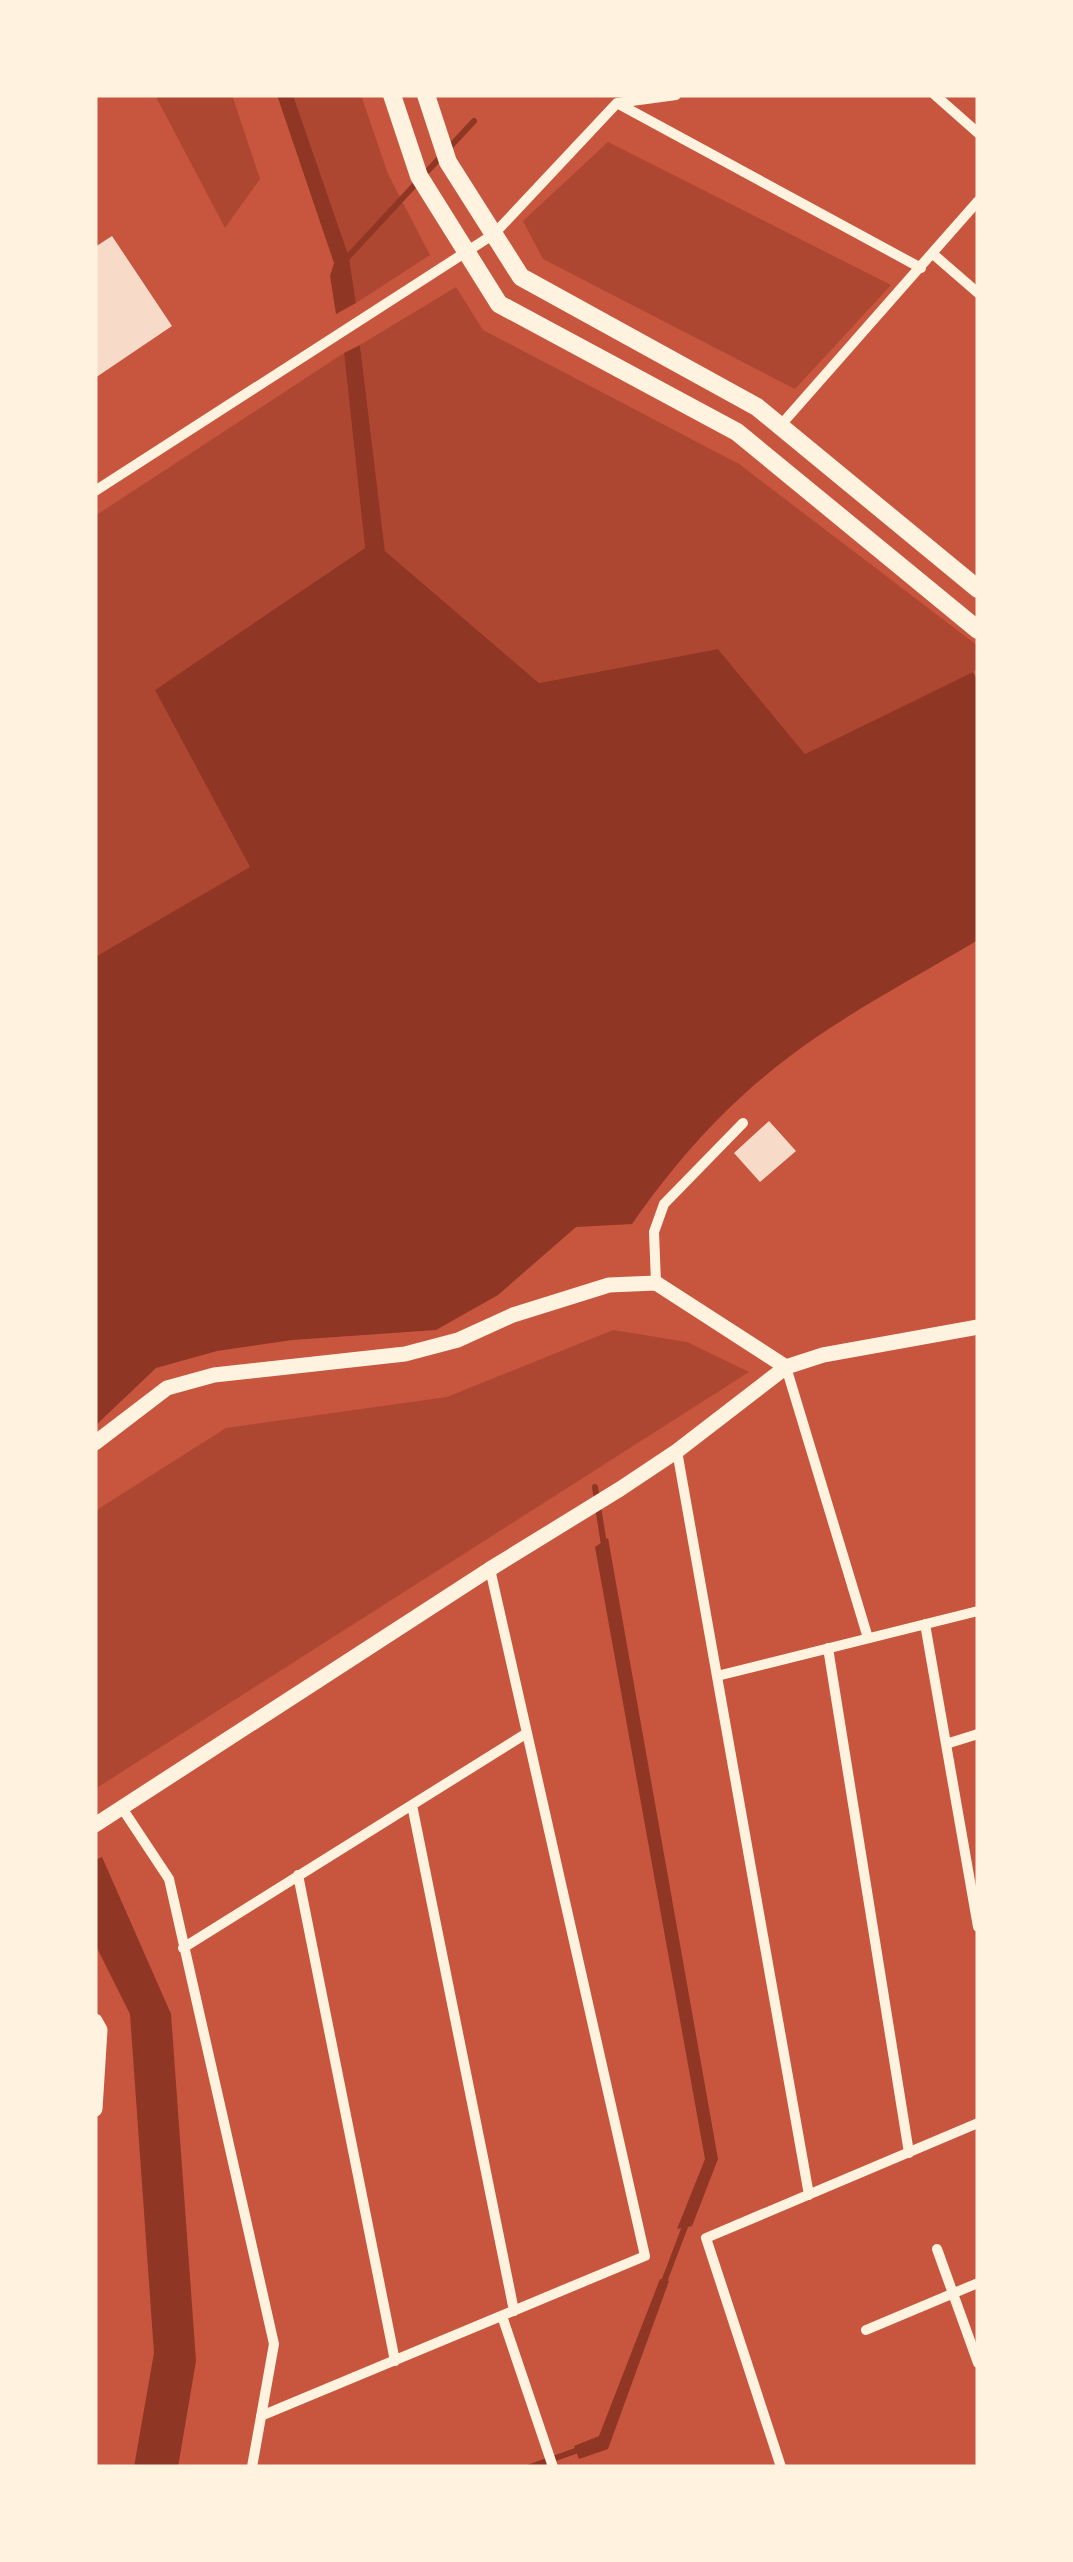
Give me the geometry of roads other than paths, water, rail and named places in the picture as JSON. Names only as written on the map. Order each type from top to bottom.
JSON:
[{"type":"main road","points":[[392,95],[419,176],[505,309],[737,432],[978,630]]},
{"type":"main road","points":[[426,95],[448,162],[528,282],[757,407],[976,584]]},
{"type":"street","points":[[95,492],[494,234],[616,103],[676,95]]},
{"type":"street","points":[[935,95],[978,133]]},
{"type":"street","points":[[616,103],[921,268]]},
{"type":"street","points":[[780,426],[978,201]]},
{"type":"street","points":[[934,254],[978,294]]},
{"type":"street","points":[[656,1283],[654,1232],[664,1204],[743,1122]]},
{"type":"street","points":[[95,1443],[167,1388],[214,1375],[405,1354],[458,1340],[513,1315],[609,1285],[656,1283],[786,1367],[868,1638]]},
{"type":"street","points":[[252,2467],[274,2344],[169,1879],[108,1817],[677,1451],[786,1367],[823,1355],[978,1327]]},
{"type":"street","points":[[677,1451],[808,2195]]},
{"type":"street","points":[[261,2416],[644,2256],[490,1569]]},
{"type":"street","points":[[717,1676],[978,1611]]},
{"type":"street","points":[[925,1624],[978,1927]]},
{"type":"street","points":[[828,1648],[909,2152]]},
{"type":"street","points":[[183,1948],[527,1733]]},
{"type":"street","points":[[946,1744],[978,1734]]},
{"type":"street","points":[[412,1805],[514,2311]]},
{"type":"street","points":[[298,1875],[395,2361]]},
{"type":"street","points":[[95,2021],[100,2030],[95,2109]]},
{"type":"street","points":[[781,2467],[706,2238],[978,2124]]},
{"type":"street","points":[[937,2249],[978,2363]]},
{"type":"street","points":[[866,2330],[978,2283]]},
{"type":"street","points":[[502,2316],[553,2467]]},
{"type":"waterway","points":[[346,259],[474,121]]},
{"type":"waterway","points":[[595,1487],[604,1545]]},
{"type":"waterway","points":[[662,2287],[686,2224]]},
{"type":"waterway","points":[[530,2467],[581,2449]]}]
